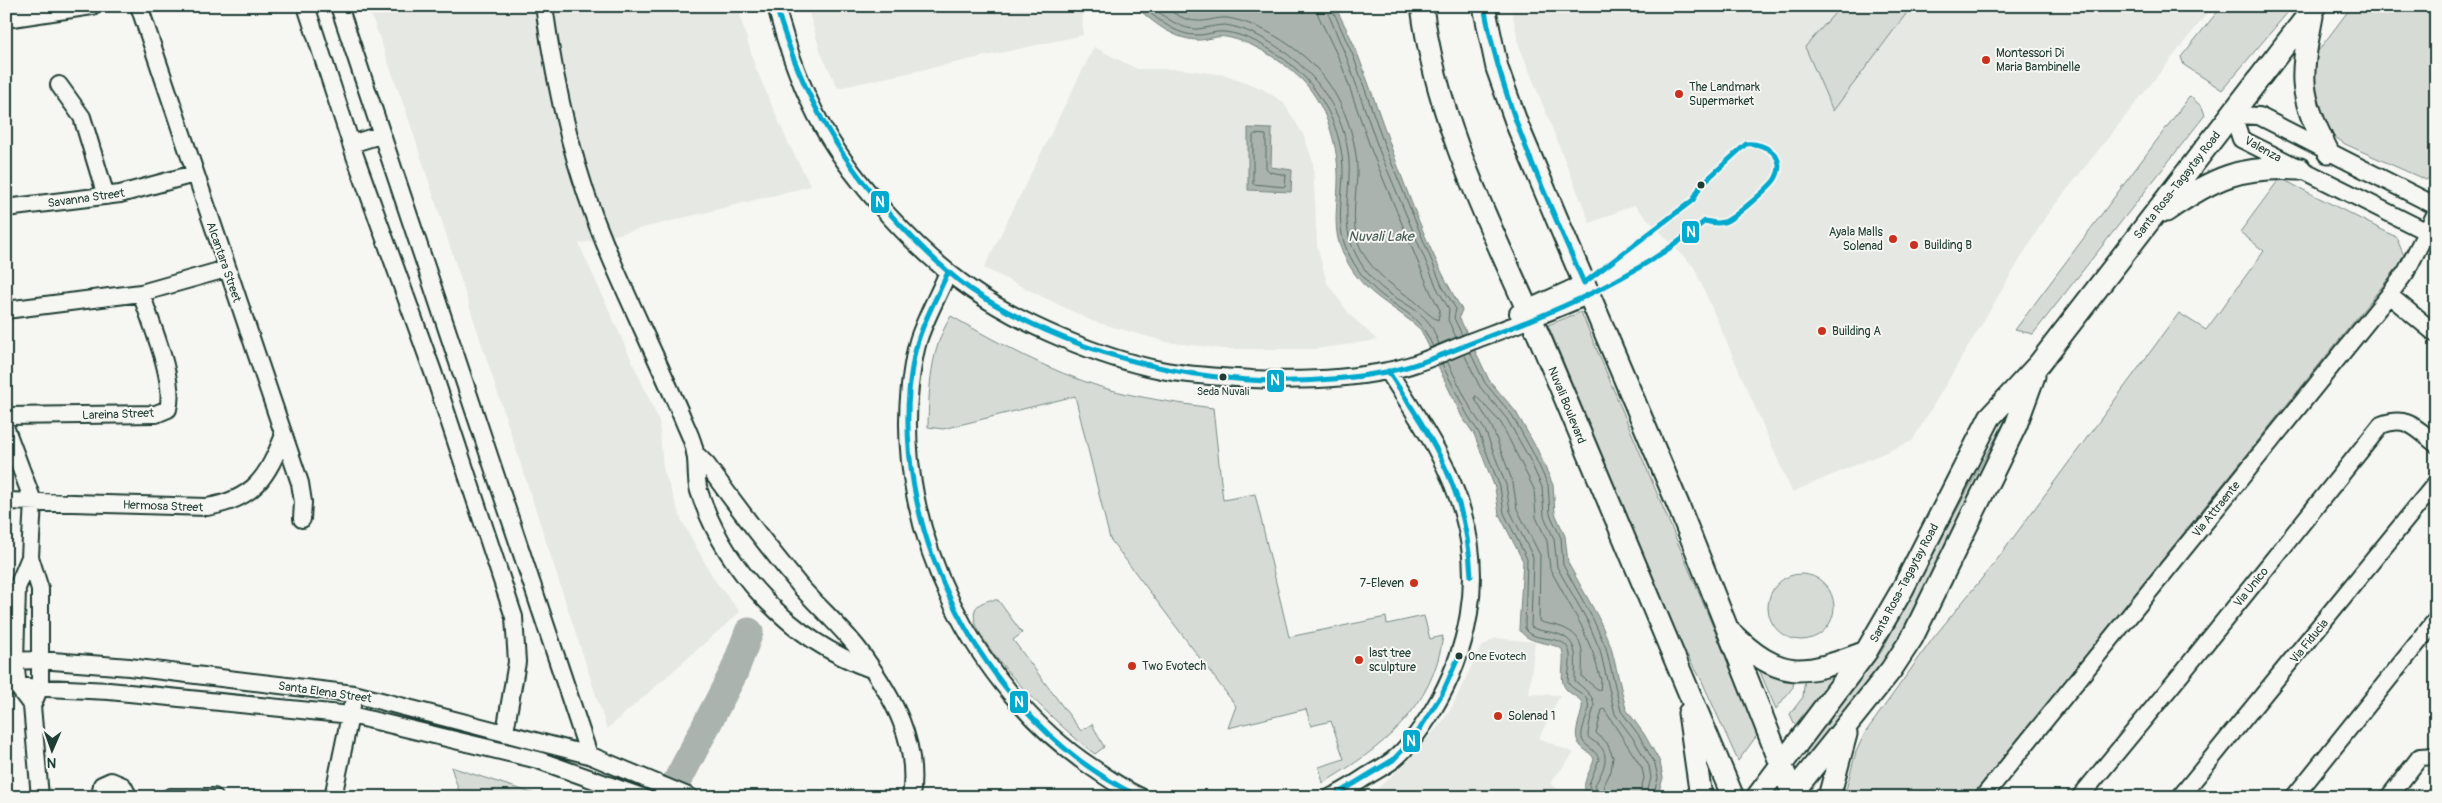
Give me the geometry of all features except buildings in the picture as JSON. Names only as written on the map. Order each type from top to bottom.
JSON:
[{"type":"main road","name":"Nuvali Boulevard","points":[[1422,6],[1426,36],[1450,123],[1480,208],[1529,314],[1733,797]]},
{"type":"main road","points":[[1484,6],[1497,68],[1518,126],[1678,507],[1792,795]]},
{"type":"main road","points":[[2314,8],[2303,61],[2303,88],[2308,110],[2328,152]]},
{"type":"main road","name":"Santa Rosa-Tagaytay Road","points":[[1757,797],[1866,652],[1902,590],[1990,417],[2039,364],[2314,8]]},
{"type":"main road","points":[[2146,226],[2191,194],[2233,173],[2258,168],[2300,169]]},
{"type":"main road","name":"Santa Rosa-Tagaytay Road","points":[[1792,795],[1891,670],[1912,638],[2016,425],[2039,364]]},
{"type":"main road","points":[[1726,628],[1754,653],[1770,663],[1788,670],[1802,671],[1820,668],[1866,652]]},
{"type":"main road","points":[[1684,683],[1701,797]]},
{"type":"main road","points":[[1829,797],[1836,764],[1850,721]]},
{"type":"street","points":[[6,19],[48,10],[92,6]]},
{"type":"street","name":"Alcantara Street","points":[[138,6],[300,483],[303,502],[302,519]]},
{"type":"street","points":[[306,6],[352,144],[433,372],[514,617],[517,662],[506,732]]},
{"type":"street","points":[[339,6],[380,135],[589,755]]},
{"type":"street","points":[[544,6],[558,91],[581,178],[604,243],[672,392],[696,454],[808,595],[861,653],[906,730],[914,776],[911,797]]},
{"type":"street","points":[[776,6],[794,67],[822,127],[842,158],[893,219],[948,272],[974,291],[1045,330],[1108,355],[1161,370],[1219,377],[1286,380],[1347,378],[1388,371],[1414,364],[1480,339],[1529,314],[1587,289]]},
{"type":"street","points":[[59,85],[82,117],[106,196]]},
{"type":"street","name":"Valenza","points":[[2426,232],[2241,139],[2233,115],[2259,116],[2436,206]]},
{"type":"street","points":[[352,144],[380,135]]},
{"type":"street","name":"Savanna Street","points":[[8,205],[106,196],[194,174]]},
{"type":"street","name":"Via Attraente","points":[[1983,797],[2389,295],[2406,272],[2436,213]]},
{"type":"street","points":[[6,310],[141,293],[226,268]]},
{"type":"street","points":[[948,272],[919,338],[910,388],[909,442],[912,468],[921,516],[935,564],[954,608],[992,672],[1008,693],[1040,728],[1067,750],[1114,783],[1141,797]]},
{"type":"street","name":"Lareina Street","points":[[6,416],[156,414],[168,409],[172,397],[169,379],[141,293]]},
{"type":"street","points":[[2389,295],[2436,334]]},
{"type":"street","points":[[1331,797],[1341,793],[1393,760],[1422,728],[1442,694],[1459,656],[1470,615],[1472,595],[1469,545],[1457,493],[1446,468],[1388,371]]},
{"type":"street","name":"Via Unico","points":[[2080,797],[2381,425],[2395,420],[2412,425],[2436,444]]},
{"type":"street","points":[[6,429],[33,501],[30,557],[17,588],[11,661],[12,686],[32,706]]},
{"type":"street","name":"Hermosa Street","points":[[6,501],[207,508],[228,504],[250,492],[264,477],[284,435]]},
{"type":"street","points":[[696,454],[698,489],[711,522],[725,547],[758,593],[799,630],[848,661],[871,669]]},
{"type":"street","name":"Via Fiducia","points":[[2180,797],[2436,484]]},
{"type":"street","points":[[30,557],[40,589],[40,688],[32,706],[40,797]]},
{"type":"street","points":[[2294,797],[2436,620]]},
{"type":"street","name":"Santa Elena Street","points":[[11,661],[40,660],[130,667],[354,694],[589,755],[657,788],[687,796]]},
{"type":"street","name":"Santa Elena Street","points":[[12,686],[109,691],[351,715],[538,760],[642,797]]},
{"type":"street","points":[[333,797],[354,694]]},
{"type":"street","points":[[2389,797],[2420,757],[2436,756]]},
{"type":"street","points":[[100,797],[102,785],[111,781],[123,786],[129,797]]},
{"type":"street","points":[[170,797],[214,797]]},
{"type":"shaded area","points":[[368,6],[739,6],[741,20],[756,69],[789,145],[811,186],[579,244],[659,421],[663,469],[682,521],[715,581],[740,612],[607,729],[407,114]]},
{"type":"shaded area","points":[[807,6],[1082,6],[1083,35],[838,88],[821,53]]},
{"type":"shaded area","name":"Ayala Malls Solenad","points":[[1511,6],[2213,6],[2046,216],[1912,441],[1792,492],[1694,267],[1634,205],[1590,223],[1519,45]]},
{"type":"shaded area","points":[[1841,6],[1912,6],[1833,111],[1805,47]]},
{"type":"shaded area","points":[[2222,6],[2293,6],[2222,90],[2184,65],[2181,57]]},
{"type":"shaded area","points":[[2352,6],[2436,6],[2436,173],[2426,180],[2345,144],[2328,132],[2310,86],[2315,55]]},
{"type":"shaded area","name":"Seda Nuvali","points":[[1094,47],[1137,69],[1180,69],[1226,75],[1263,89],[1283,102],[1303,134],[1313,162],[1317,246],[1327,283],[1350,315],[1377,340],[1316,349],[1224,349],[1167,342],[1092,321],[984,268]]},
{"type":"shaded area","points":[[2190,96],[2202,107],[2205,115],[2033,334],[2015,330]]},
{"type":"shaded area","points":[[2280,178],[2396,237],[2405,258],[1971,797],[1844,797],[1856,752],[1865,733],[1934,637],[1996,561],[2179,313],[2206,330],[2264,251],[2240,232]]},
{"type":"shaded area","points":[[1581,312],[1758,734],[1738,761],[1701,679],[1682,646],[1548,325]]},
{"type":"shaded area","points":[[951,316],[1025,356],[1064,374],[1131,395],[1213,408],[1223,500],[1255,494],[1289,637],[1386,617],[1387,624],[1424,616],[1430,639],[1443,636],[1437,662],[1428,685],[1416,705],[1401,724],[1365,756],[1323,783],[1319,767],[1344,759],[1331,721],[1311,726],[1306,709],[1228,728],[1236,706],[1110,539],[1075,396],[943,429],[928,427],[932,370],[939,342]]},
{"type":"shaded area","points":[[2011,409],[1915,610],[1888,658],[1812,756],[1807,755],[1806,751],[1881,652]]},
{"type":"shaded area","points":[[1801,574],[1814,577],[1824,584],[1831,594],[1834,607],[1831,620],[1824,630],[1814,637],[1801,640],[1788,637],[1778,630],[1771,620],[1768,607],[1771,594],[1778,584],[1788,577]]},
{"type":"shaded area","points":[[998,600],[1022,633],[1013,640],[1081,731],[1092,724],[1104,747],[1095,754],[1065,729],[1022,687],[986,643],[976,624],[975,610],[983,602]]},
{"type":"shaded area","name":"Solenad 1","points":[[1495,638],[1535,642],[1529,694],[1560,695],[1539,738],[1574,753],[1550,783],[1567,797],[1368,797],[1406,763],[1442,722],[1451,709],[1480,648]]},
{"type":"shaded area","points":[[1754,658],[1795,676],[1793,687],[1776,709]]},
{"type":"shaded area","points":[[1838,671],[1795,725],[1790,714],[1803,697],[1805,676]]},
{"type":"shaded area","points":[[451,767],[544,797],[461,797]]},
{"type":"water","name":"Nuvali Lake","points":[[1135,6],[1335,6],[1357,51],[1405,186],[1431,250],[1462,310],[1459,317],[1489,380],[1516,412],[1538,451],[1553,485],[1555,513],[1565,536],[1568,563],[1598,617],[1611,647],[1626,709],[1644,734],[1660,762],[1663,778],[1657,797],[1589,797],[1586,792],[1586,778],[1594,759],[1577,740],[1576,735],[1582,702],[1568,691],[1564,685],[1562,649],[1532,640],[1519,629],[1523,561],[1499,514],[1495,488],[1474,434],[1462,417],[1421,330],[1367,288],[1358,278],[1342,251],[1336,222],[1337,161],[1332,136],[1318,101],[1304,82],[1287,67],[1258,48],[1226,37],[1200,40],[1178,36],[1170,33]]},
{"type":"water","points":[[1248,128],[1272,129],[1271,167],[1292,170],[1291,192],[1248,190]]},
{"type":"waterway","points":[[669,797],[734,672],[749,632]]},
{"type":"transit line","name":"N","points":[[776,6],[786,39],[811,99],[843,154],[883,206],[906,231],[936,262],[970,289],[1006,311],[1045,330],[1085,346],[1127,359],[1169,369],[1212,376],[1300,381],[1386,372],[1416,364],[1558,309],[1635,270],[1683,239],[1705,221],[1712,223],[1724,222],[1735,216],[1775,179],[1779,164],[1773,152],[1761,146],[1746,144],[1701,185],[1693,200],[1584,283],[1513,113],[1492,42],[1484,6]]},
{"type":"transit line","name":"N","points":[[948,272],[924,324],[914,356],[908,420],[914,486],[930,550],[957,612],[992,670],[1035,721],[1085,764],[1140,797]]},
{"type":"transit line","name":"N","points":[[1388,371],[1420,420],[1455,492],[1463,518],[1471,576]]},
{"type":"transit line","name":"N","points":[[1332,797],[1393,760],[1414,738],[1442,694],[1459,656]]},
{"type":"place","name":"Montessori Di Maria Bambinelle","points":[[1986,60]]},
{"type":"place","name":"The Landmark Supermarket","points":[[1679,94]]},
{"type":"place","name":"Ayala Malls Solenad","points":[[1893,239]]},
{"type":"place","name":"Building B","points":[[1914,245]]},
{"type":"place","name":"Building A","points":[[1822,331]]},
{"type":"place","name":"Seda Nuvali","points":[[1223,377]]},
{"type":"place","name":"7-Eleven","points":[[1414,583]]},
{"type":"place","name":"One Evotech","points":[[1459,656]]},
{"type":"place","name":"last tree sculpture","points":[[1359,660]]},
{"type":"place","name":"Two Evotech","points":[[1132,666]]},
{"type":"place","name":"Solenad 1","points":[[1498,716]]}]
